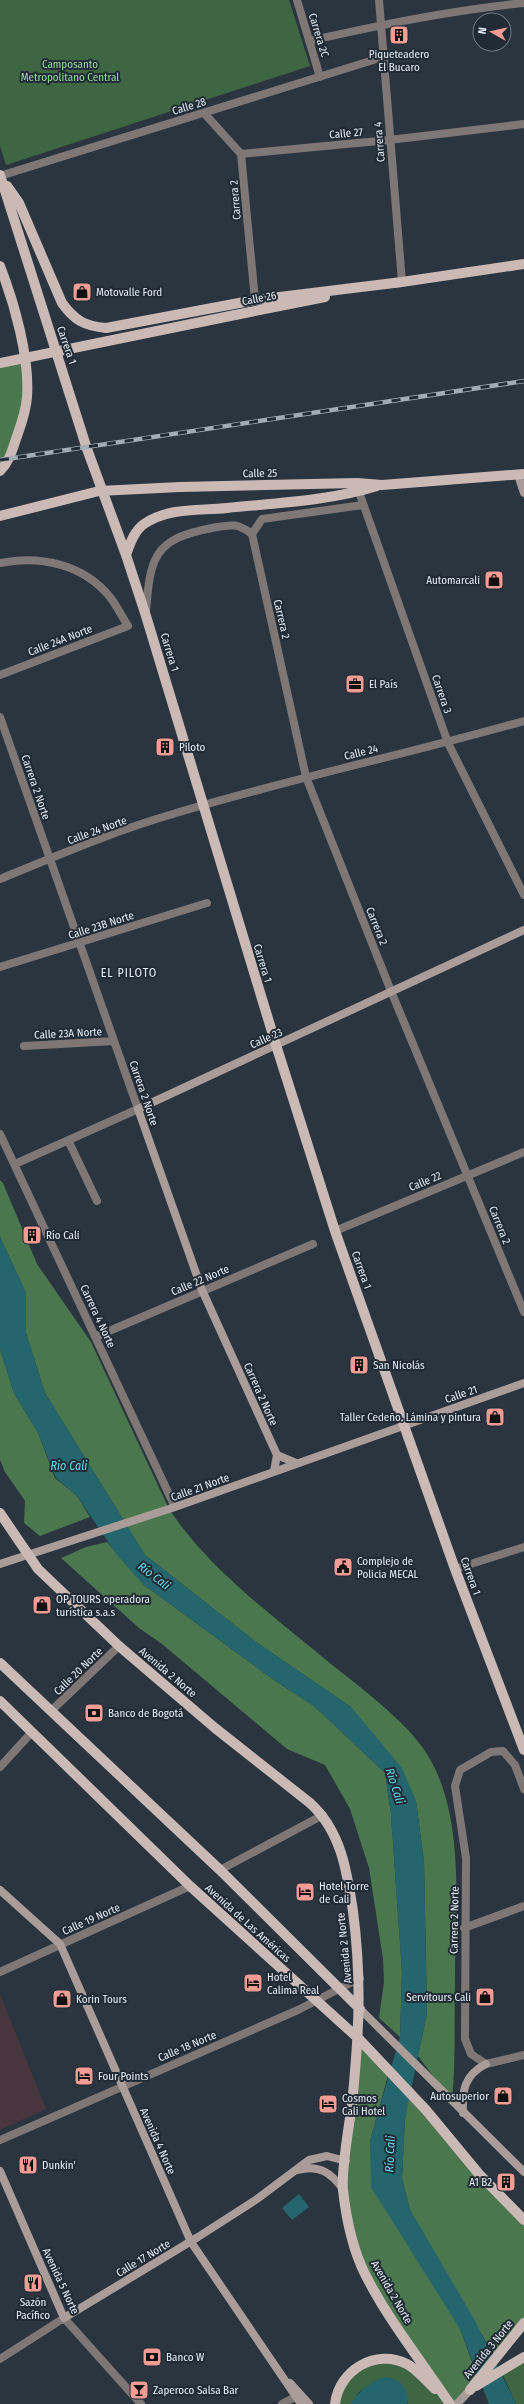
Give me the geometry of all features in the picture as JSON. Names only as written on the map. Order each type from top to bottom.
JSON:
[{"type":"main road","points":[[0,176],[19,204],[62,304],[79,322],[89,326],[106,328],[255,300],[402,282]]},
{"type":"main road","name":"Carrera 1","points":[[0,176],[86,449],[126,555],[146,616],[276,1045],[335,1231],[406,1425],[455,1570],[523,1744]]},
{"type":"main road","name":"Calle 26","points":[[0,364],[402,282],[524,264]]},
{"type":"main road","points":[[0,266],[12,296],[25,368],[27,397],[23,421],[3,468]]},
{"type":"main road","name":"Calle 25","points":[[0,516],[99,491],[180,487],[357,483],[382,485],[521,475]]},
{"type":"main road","points":[[126,555],[133,536],[143,525],[157,517],[176,511],[225,508],[359,492],[382,485]]},
{"type":"main road","name":"Avenida 2 Norte","points":[[0,1512],[38,1570],[119,1646],[323,1815],[340,1846],[350,1891],[360,1978],[359,2039],[343,2189],[352,2232],[365,2274],[397,2326],[450,2404]]},
{"type":"main road","name":"Avenida de Las Américas","points":[[0,1663],[220,1870],[360,2009]]},
{"type":"main road","name":"Avenida de Las Américas","points":[[0,1701],[190,1886],[315,2001],[359,2039],[377,2060],[426,2110],[479,2174],[524,2220]]},
{"type":"main road","name":"Avenida 3 Norte","points":[[470,2390],[524,2323]]},
{"type":"main road","points":[[335,2404],[342,2384],[351,2372],[367,2362],[386,2359],[401,2362],[412,2367],[450,2404]]},
{"type":"main road","points":[[470,2390],[519,2359]]},
{"type":"street","name":"Carrera 2C","points":[[297,0],[320,77]]},
{"type":"street","name":"Carrera 4","points":[[379,0],[402,282]]},
{"type":"street","points":[[309,41],[494,3],[524,3]]},
{"type":"street","name":"Calle 28","points":[[0,176],[383,57]]},
{"type":"street","points":[[204,113],[241,154]]},
{"type":"street","name":"Calle 27","points":[[241,154],[390,140],[524,124]]},
{"type":"street","name":"Carrera 2","points":[[241,154],[255,300]]},
{"type":"street","points":[[521,475],[524,493]]},
{"type":"street","name":"Carrera 3","points":[[359,492],[448,743],[524,895]]},
{"type":"street","points":[[146,616],[152,564],[160,550],[173,539],[188,532],[233,524],[242,526],[252,534],[262,519],[363,505]]},
{"type":"street","name":"Carrera 2","points":[[252,534],[306,777],[391,991],[524,1312]]},
{"type":"street","name":"Calle 24A Norte","points":[[0,562],[32,559],[52,562],[77,571],[97,584],[110,597],[128,626],[0,675]]},
{"type":"street","name":"Carrera 2 Norte","points":[[0,717],[202,1290],[277,1455]]},
{"type":"street","name":"Calle 24","points":[[203,805],[306,777],[448,743],[524,721]]},
{"type":"street","name":"Calle 24 Norte","points":[[0,879],[171,814],[203,805]]},
{"type":"street","name":"Calle 23B Norte","points":[[0,967],[80,944],[207,903]]},
{"type":"street","name":"Calle 23","points":[[15,1164],[138,1109],[524,930]]},
{"type":"street","name":"Calle 23A Norte","points":[[24,1046],[114,1041]]},
{"type":"street","name":"Carrera 4 Norte","points":[[0,1134],[175,1507]]},
{"type":"street","points":[[68,1140],[97,1201]]},
{"type":"street","name":"Calle 22","points":[[335,1231],[467,1174],[524,1152]]},
{"type":"street","name":"Calle 22 Norte","points":[[95,1337],[202,1290],[313,1244]]},
{"type":"street","name":"Calle 21","points":[[406,1425],[524,1383]]},
{"type":"street","name":"Calle 21 Norte","points":[[0,1564],[175,1507],[406,1425]]},
{"type":"street","points":[[274,1471],[277,1455],[296,1463]]},
{"type":"street","points":[[455,1570],[524,1547]]},
{"type":"street","name":"Calle 20 Norte","points":[[51,1711],[119,1646]]},
{"type":"street","points":[[0,1768],[32,1732]]},
{"type":"street","name":"Carrera 2 Norte","points":[[486,2064],[471,2054],[465,2039],[464,1928],[466,1858],[456,1786],[460,1770],[491,1752],[503,1751],[515,1765],[524,1789]]},
{"type":"street","points":[[220,1870],[323,1815]]},
{"type":"street","name":"Calle 19 Norte","points":[[0,1972],[190,1886]]},
{"type":"street","name":"Avenida 4 Norte","points":[[0,1890],[60,1944],[191,2242],[300,2404]]},
{"type":"street","points":[[464,1928],[524,1906]]},
{"type":"street","name":"Calle 18 Norte","points":[[0,2140],[315,2001],[360,1978]]},
{"type":"street","name":"Avenida de Las Américas","points":[[360,2009],[524,2172]]},
{"type":"street","points":[[463,2113],[463,2090],[466,2081],[477,2068],[486,2064],[524,2055]]},
{"type":"street","name":"Calle 17 Norte","points":[[0,2359],[64,2318],[191,2242],[257,2199],[309,2160],[327,2156],[346,2161]]},
{"type":"street","name":"Calle 17 Norte","points":[[294,2171],[308,2167],[322,2169],[333,2176],[343,2189]]},
{"type":"street","name":"Avenida 5 Norte","points":[[0,2171],[64,2318],[141,2404]]},
{"type":"street","points":[[280,2373],[309,2404]]},
{"type":"street","points":[[457,2404],[470,2390]]},
{"type":"street","points":[[282,2404],[295,2397]]},
{"type":"shaded area","points":[[0,1994],[46,2109],[0,2130]]},
{"type":"green space","name":"Camposanto Metropolitano Central","points":[[0,0],[289,0],[310,66],[6,165],[0,146]]},
{"type":"green space","points":[[22,360],[27,397],[0,471],[0,364]]},
{"type":"green space","points":[[0,1180],[3,1183],[37,1264],[91,1342],[169,1509],[184,1530],[200,1549],[255,1602],[372,1696],[400,1722],[423,1748],[437,1773],[447,1801],[456,1860],[454,2056],[452,2101],[418,2056],[427,2013],[424,1862],[416,1801],[351,1707],[256,1642],[145,1555],[45,1393],[26,1333],[26,1293],[0,1237]]},
{"type":"green space","points":[[0,1349],[14,1393],[38,1433],[55,1478],[77,1496],[90,1517],[40,1536],[24,1523],[25,1501],[5,1472],[0,1460]]},
{"type":"green space","points":[[107,1542],[144,1585],[274,1680],[314,1706],[385,1773],[391,1814],[402,1972],[400,2037],[379,2018],[384,1982],[383,1959],[369,1868],[350,1809],[325,1765],[287,1749],[162,1644],[139,1628],[61,1558],[86,1547]]},
{"type":"green space","points":[[359,2039],[389,2072],[370,2141],[460,2329],[478,2378],[453,2404],[365,2274],[343,2189]]},
{"type":"green space","points":[[409,2093],[524,2220],[524,2323],[493,2354],[410,2210],[402,2179],[405,2119]]},
{"type":"green space","points":[[524,2357],[524,2404],[516,2404],[501,2371]]},
{"type":"green space","points":[[396,2360],[450,2404],[407,2404],[408,2402],[376,2381],[359,2392],[351,2404],[335,2404],[357,2367]]},
{"type":"water","name":"Rio Cali","points":[[0,1237],[26,1293],[26,1333],[45,1393],[145,1555],[256,1642],[351,1707],[402,1768],[416,1801],[424,1862],[427,2013],[405,2119],[402,2179],[410,2210],[473,2317],[516,2404],[489,2404],[460,2329],[371,2187],[370,2141],[400,2037],[402,1972],[391,1814],[385,1773],[314,1706],[274,1680],[144,1585],[117,1555],[77,1496],[56,1478],[38,1433],[14,1393],[0,1349]]},
{"type":"water","points":[[299,2194],[309,2207],[292,2220],[282,2208]]},
{"type":"water","points":[[386,2377],[400,2382],[406,2389],[408,2399],[407,2404],[351,2404],[357,2395],[366,2387]]},
{"type":"railway","points":[[0,460],[524,381]]},
{"type":"place","name":"Piqueteadero El Bucaro","points":[[399,35]]},
{"type":"place","name":"Motovalle Ford","points":[[82,292]]},
{"type":"place","name":"Automarcali","points":[[494,580]]},
{"type":"place","name":"El País","points":[[355,684]]},
{"type":"place","name":"Piloto","points":[[165,747]]},
{"type":"place","name":"Río Cali","points":[[32,1235]]},
{"type":"place","name":"San Nicolás","points":[[359,1365]]},
{"type":"place","name":"Taller Cedeño. Lámina y pintura","points":[[495,1417]]},
{"type":"place","name":"Complejo de Policia MECAL","points":[[343,1567]]},
{"type":"place","name":"OP TOURS operadora turística s.a.s","points":[[42,1605]]},
{"type":"place","name":"Banco de Bogotá","points":[[94,1713]]},
{"type":"place","name":"Hotel Torre de Cali","points":[[305,1892]]},
{"type":"place","name":"Hotel Calima Real","points":[[253,1983]]},
{"type":"place","name":"Servitours Cali","points":[[485,1997]]},
{"type":"place","name":"Korin Tours","points":[[62,1999]]},
{"type":"place","name":"Four Points","points":[[84,2076]]},
{"type":"place","name":"Autosuperior","points":[[503,2096]]},
{"type":"place","name":"Cosmos Cali Hotel","points":[[328,2104]]},
{"type":"place","name":"Dunkin'","points":[[28,2165]]},
{"type":"place","name":"A1 B2","points":[[506,2182]]},
{"type":"place","name":"Sazón Pacífico","points":[[33,2283]]},
{"type":"place","name":"Banco W","points":[[152,2357]]},
{"type":"place","name":"Zaperoco Salsa Bar","points":[[139,2390]]},
{"type":"district","name":"EL PILOTO","points":[[129,973]]}]
